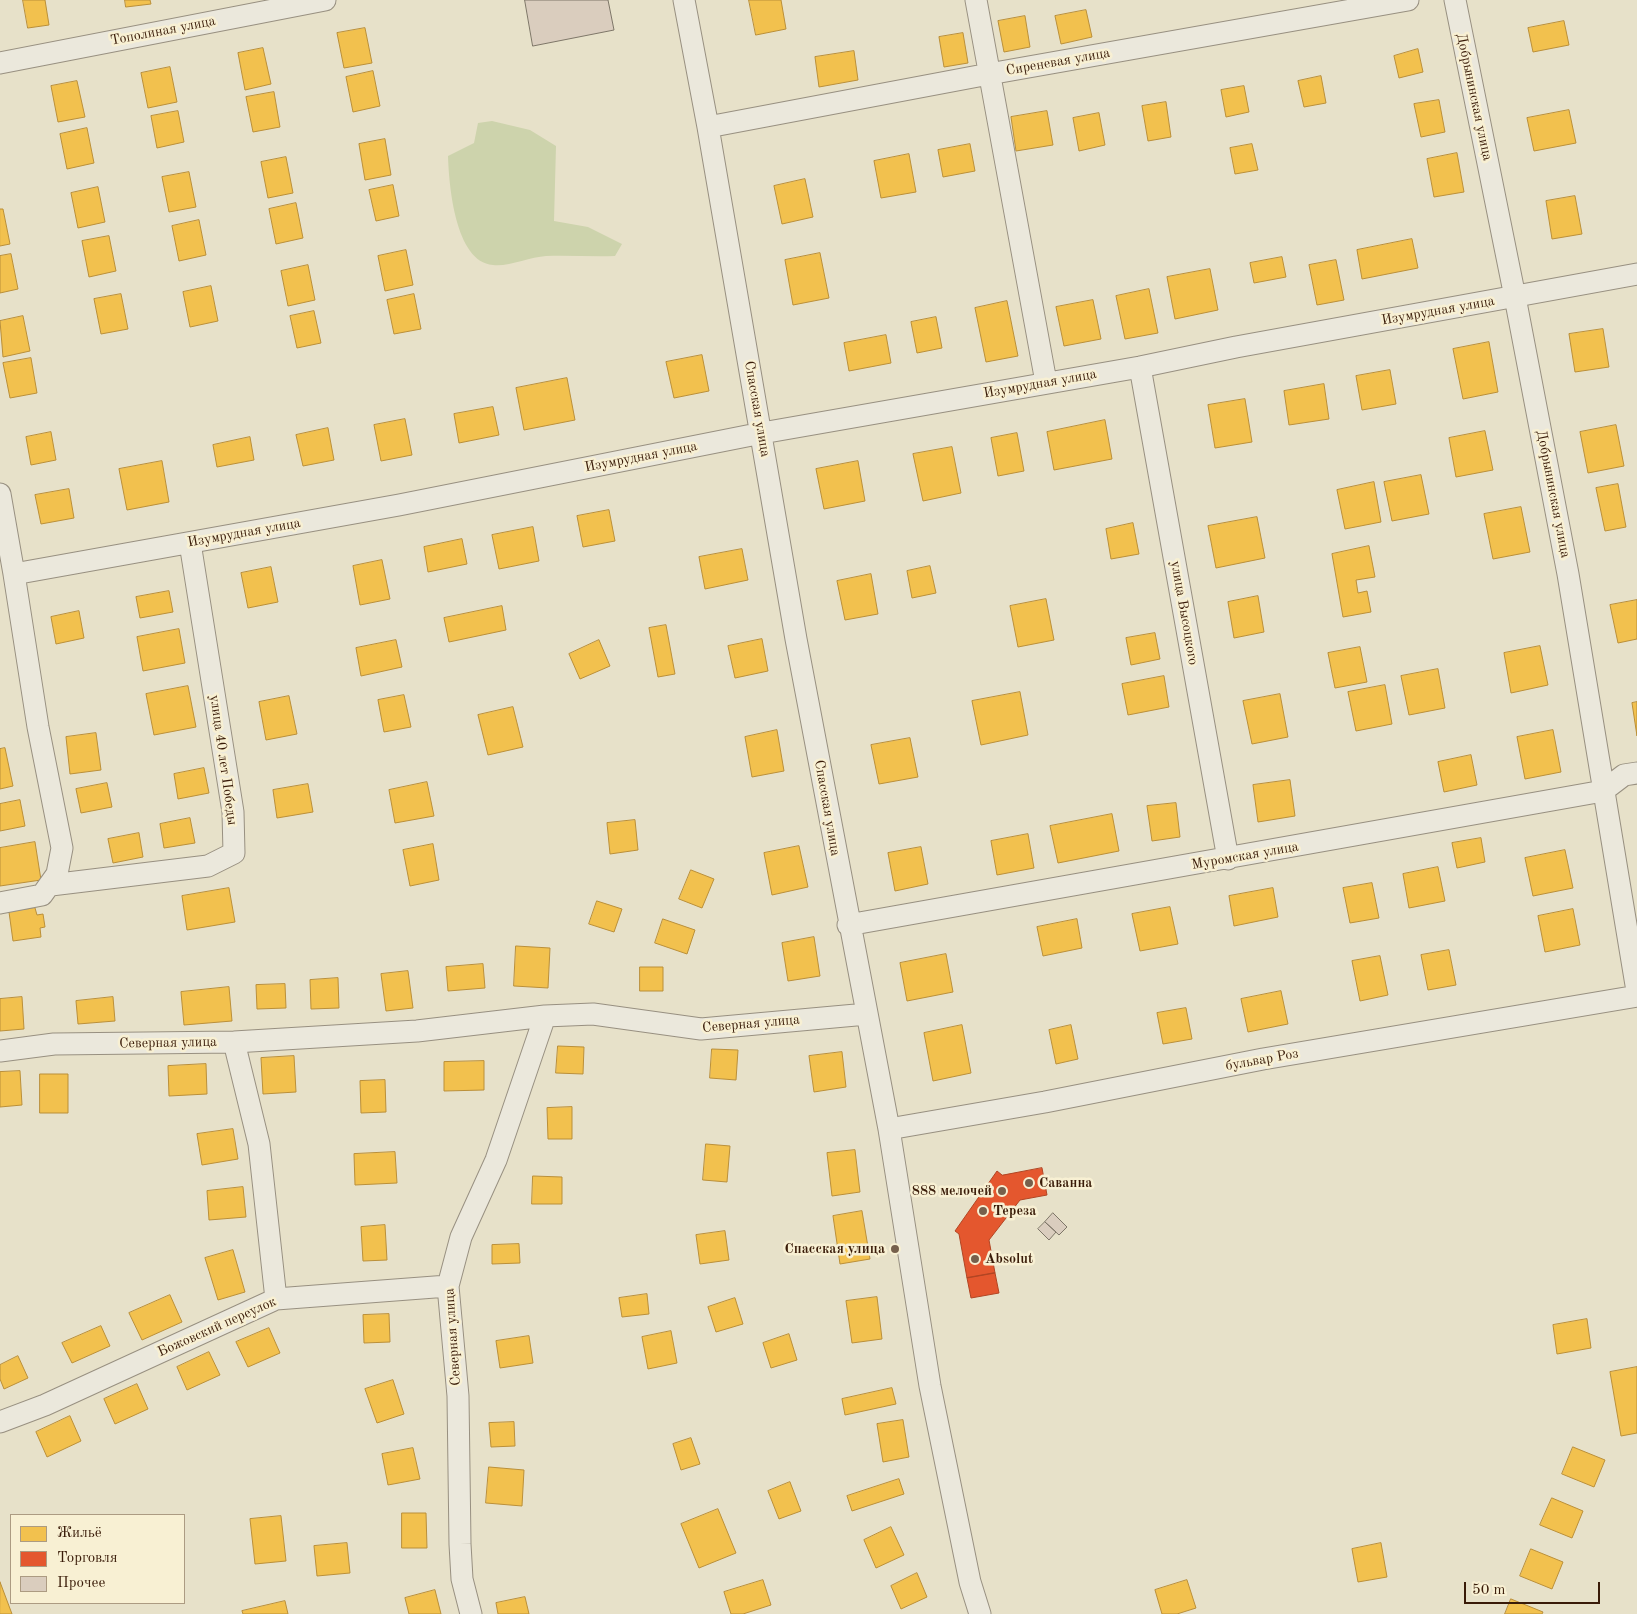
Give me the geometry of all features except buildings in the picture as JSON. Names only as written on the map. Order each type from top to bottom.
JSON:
[{"type":"street","name":"Тополиная улица","points":[[0,63],[325,0]]},
{"type":"street","name":"Спасская улица","points":[[684,0],[762,433],[796,639],[848,925],[889,1129],[930,1386],[970,1582],[980,1614]]},
{"type":"street","points":[[976,0],[1046,382]]},
{"type":"street","name":"Сиреневая улица","points":[[708,127],[989,74],[1408,0]]},
{"type":"street","name":"Добрынинская улица","points":[[1455,0],[1515,297],[1568,574],[1637,991]]},
{"type":"street","name":"Изумрудная улица","points":[[14,574],[399,505],[762,433],[1140,366],[1637,274]]},
{"type":"street","name":"улица Высоцкого","points":[[1140,366],[1228,859]]},
{"type":"street","points":[[0,494],[38,728],[62,848],[61,862],[51,885],[42,895],[0,904]]},
{"type":"street","name":"улица 40 лет Победы","points":[[51,885],[208,866],[234,853],[233,812],[190,543]]},
{"type":"street","name":"Муромская улица","points":[[848,925],[1603,791],[1624,775],[1637,773]]},
{"type":"street","name":"бульвар Роз","points":[[889,1129],[1045,1102],[1263,1059],[1637,996]]},
{"type":"street","name":"Северная улица","points":[[0,1051],[54,1044],[234,1042],[417,1031],[545,1016],[593,1014],[701,1029],[867,1014]]},
{"type":"street","name":"Северная улица","points":[[471,1614],[462,1579],[460,1553],[458,1396],[448,1286],[461,1237],[496,1160],[545,1016]]},
{"type":"street","points":[[234,1042],[258,1144],[276,1299]]},
{"type":"street","name":"Божовский переулок","points":[[0,1422],[45,1405],[276,1299],[448,1286]]},
{"type":"green space","points":[[492,121],[530,130],[556,146],[554,221],[588,227],[622,244],[615,256],[546,256],[493,265],[480,261],[470,251],[462,237],[457,220],[450,185],[448,156],[474,143],[478,123]]},
{"type":"place","name":"Саванна","points":[[1029,1183]]},
{"type":"place","name":"888 мелочей","points":[[1002,1191]]},
{"type":"place","name":"Тереза","points":[[983,1211]]},
{"type":"place","name":"Спасская улица","points":[[895,1249]]},
{"type":"place","name":"Absolut","points":[[975,1259]]}]
